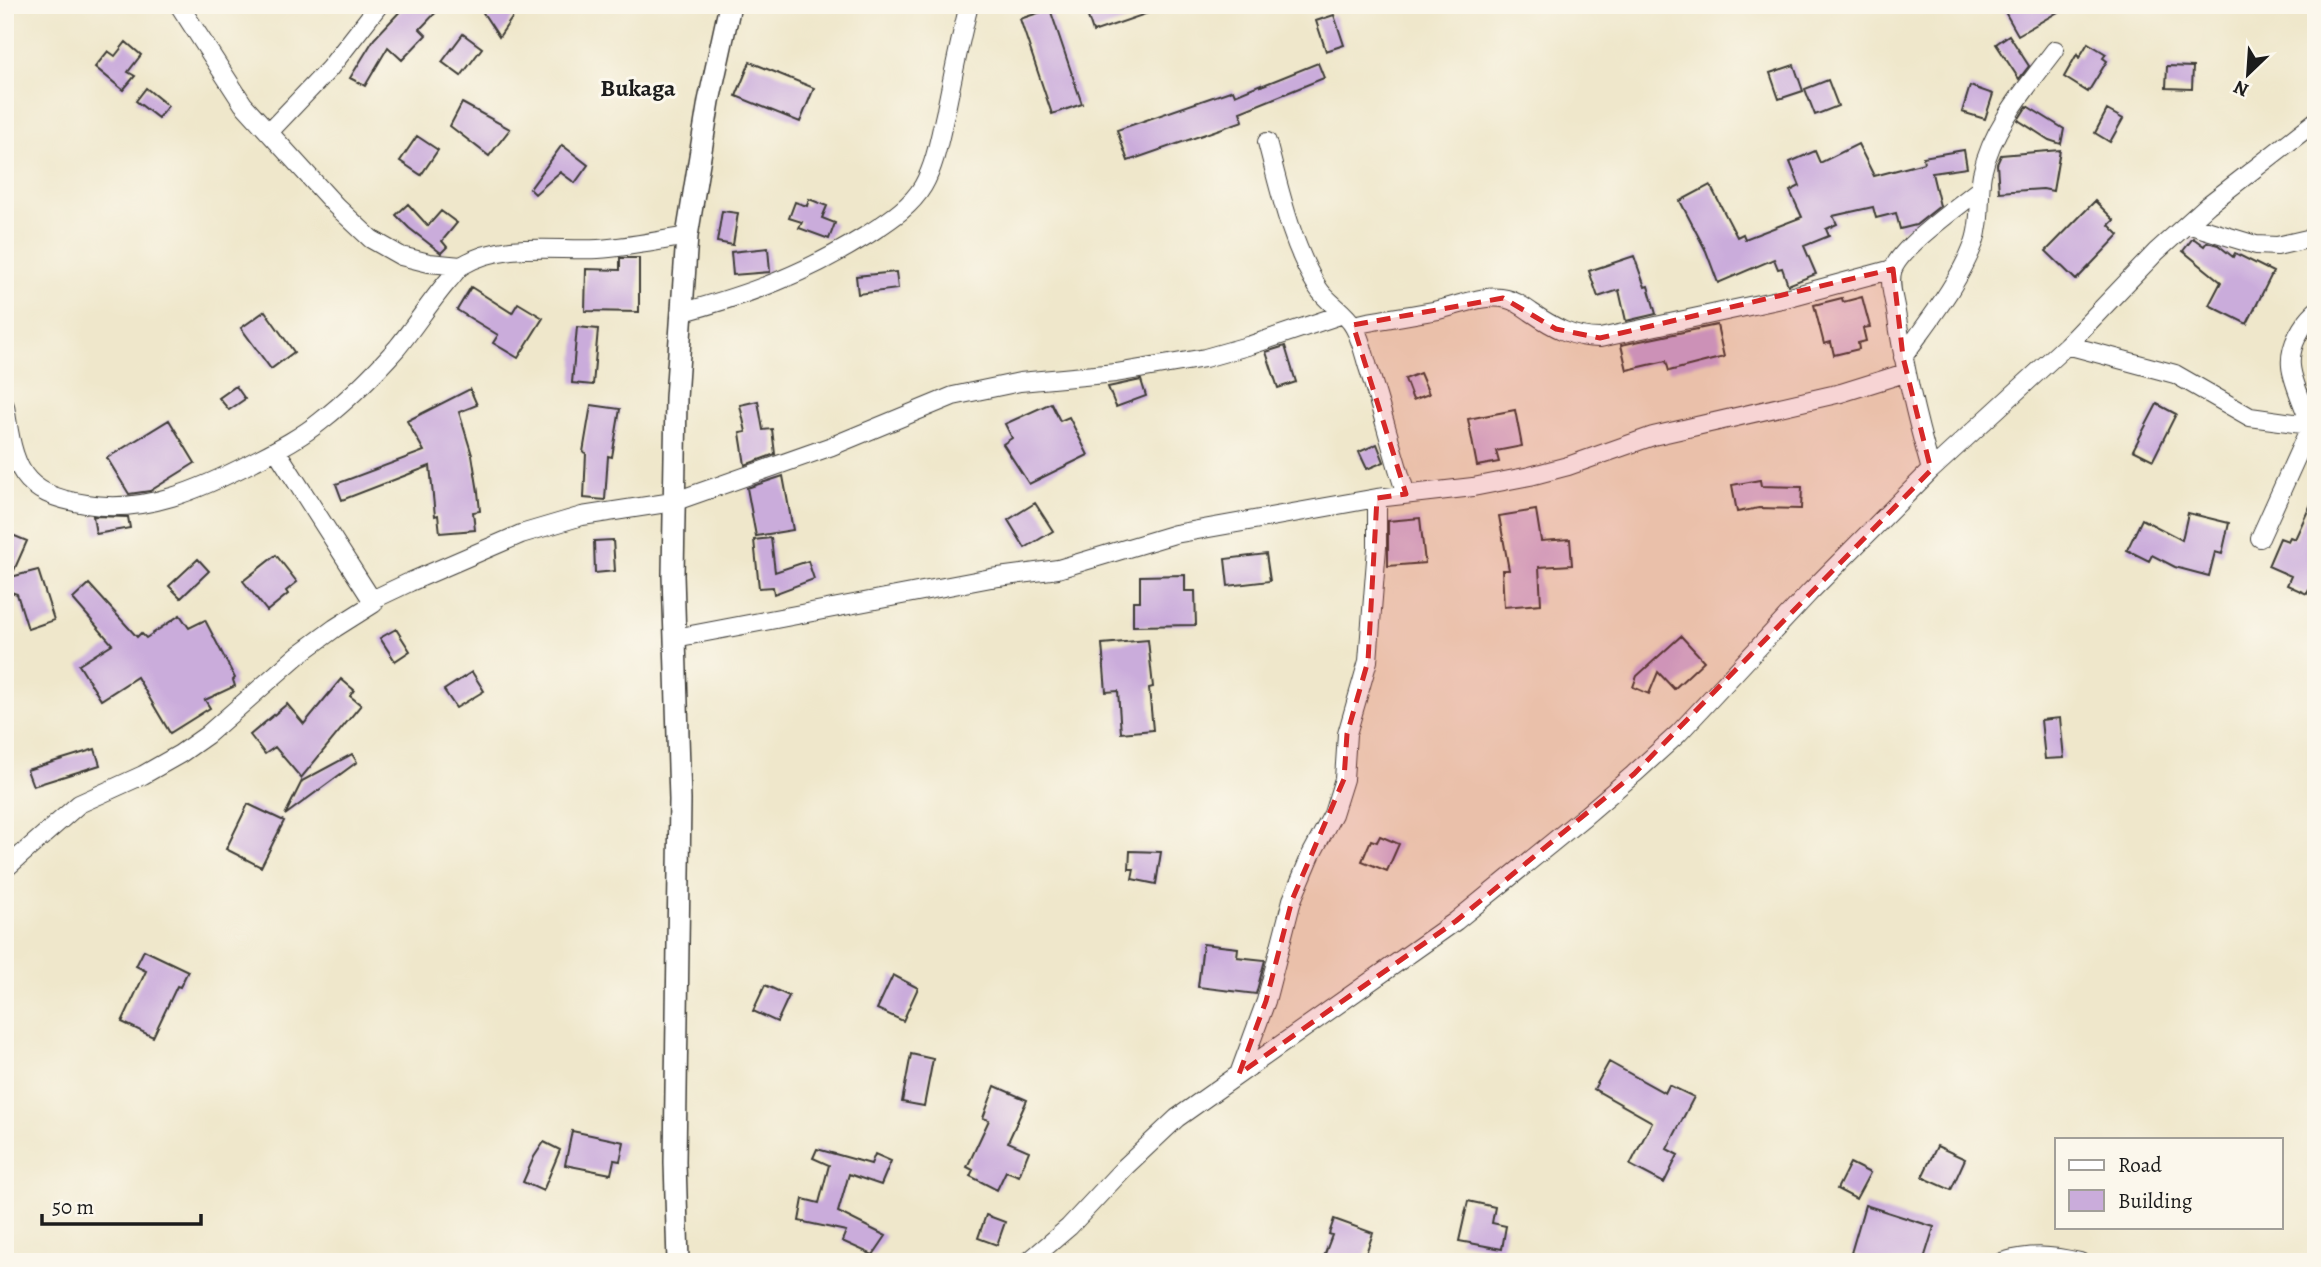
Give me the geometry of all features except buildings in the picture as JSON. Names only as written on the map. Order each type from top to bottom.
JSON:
[{"type":"street","points":[[179,5],[243,103],[336,206],[371,240],[401,256],[429,263],[461,266],[487,256],[517,250],[598,249],[687,236]]},
{"type":"street","points":[[269,132],[329,69],[379,5]]},
{"type":"street","points":[[678,1262],[675,1162],[680,800],[673,502],[687,236],[707,113],[730,5]]},
{"type":"street","points":[[681,313],[736,298],[828,259],[890,219],[913,200],[930,170],[938,145],[969,5]]},
{"type":"street","points":[[675,638],[990,578],[1058,569],[1175,534],[1377,498],[1473,487],[1530,476],[1568,466],[1653,436],[1841,393],[1904,365],[1964,266],[1975,241],[1980,214],[1980,189],[1992,144],[2012,110],[2055,50]]},
{"type":"street","points":[[1028,1262],[1069,1227],[1177,1118],[1456,920],[1615,791],[1678,734],[1810,592],[1931,470],[2067,345],[2156,252],[2208,205],[2316,121]]},
{"type":"street","points":[[1267,142],[1284,203],[1308,269],[1319,290],[1348,320],[1382,408],[1391,449],[1406,494]]},
{"type":"street","points":[[1931,470],[1904,365],[1893,290],[1893,269],[1904,252],[1921,236],[1980,189]]},
{"type":"street","points":[[2187,224],[2256,245],[2277,246],[2316,237]]},
{"type":"street","points":[[5,406],[8,429],[21,471],[35,488],[61,500],[106,507],[136,505],[178,496],[222,478],[276,450],[318,423],[361,387],[399,345],[461,266]]},
{"type":"street","points":[[372,600],[521,534],[582,516],[673,502],[821,450],[953,396],[1020,382],[1116,373],[1205,358],[1348,320],[1378,319],[1436,310],[1486,298],[1503,298],[1521,305],[1556,329],[1572,335],[1600,338],[1782,299],[1893,269]]},
{"type":"street","points":[[2260,538],[2313,426],[2291,366],[2293,345],[2309,317],[2316,311]]},
{"type":"street","points":[[2067,345],[2175,374],[2250,417],[2313,426]]},
{"type":"street","points":[[5,869],[79,804],[143,775],[208,735],[297,656],[373,604],[276,450]]},
{"type":"street","points":[[1239,1074],[1266,1001],[1292,900],[1311,855],[1333,814],[1344,779],[1348,734],[1368,661],[1377,547],[1377,498]]},
{"type":"street","points":[[2002,1262],[2024,1256],[2054,1256],[2080,1262]]},
{"type":"highlighted area","points":[[1893,269],[1903,357],[1931,470],[1634,774],[1456,921],[1239,1074],[1266,1001],[1292,900],[1344,779],[1347,734],[1368,661],[1377,498],[1406,494],[1353,325],[1503,298],[1556,329],[1600,338]]},
{"type":"district","name":"Bukaga","points":[[638,88]]}]
